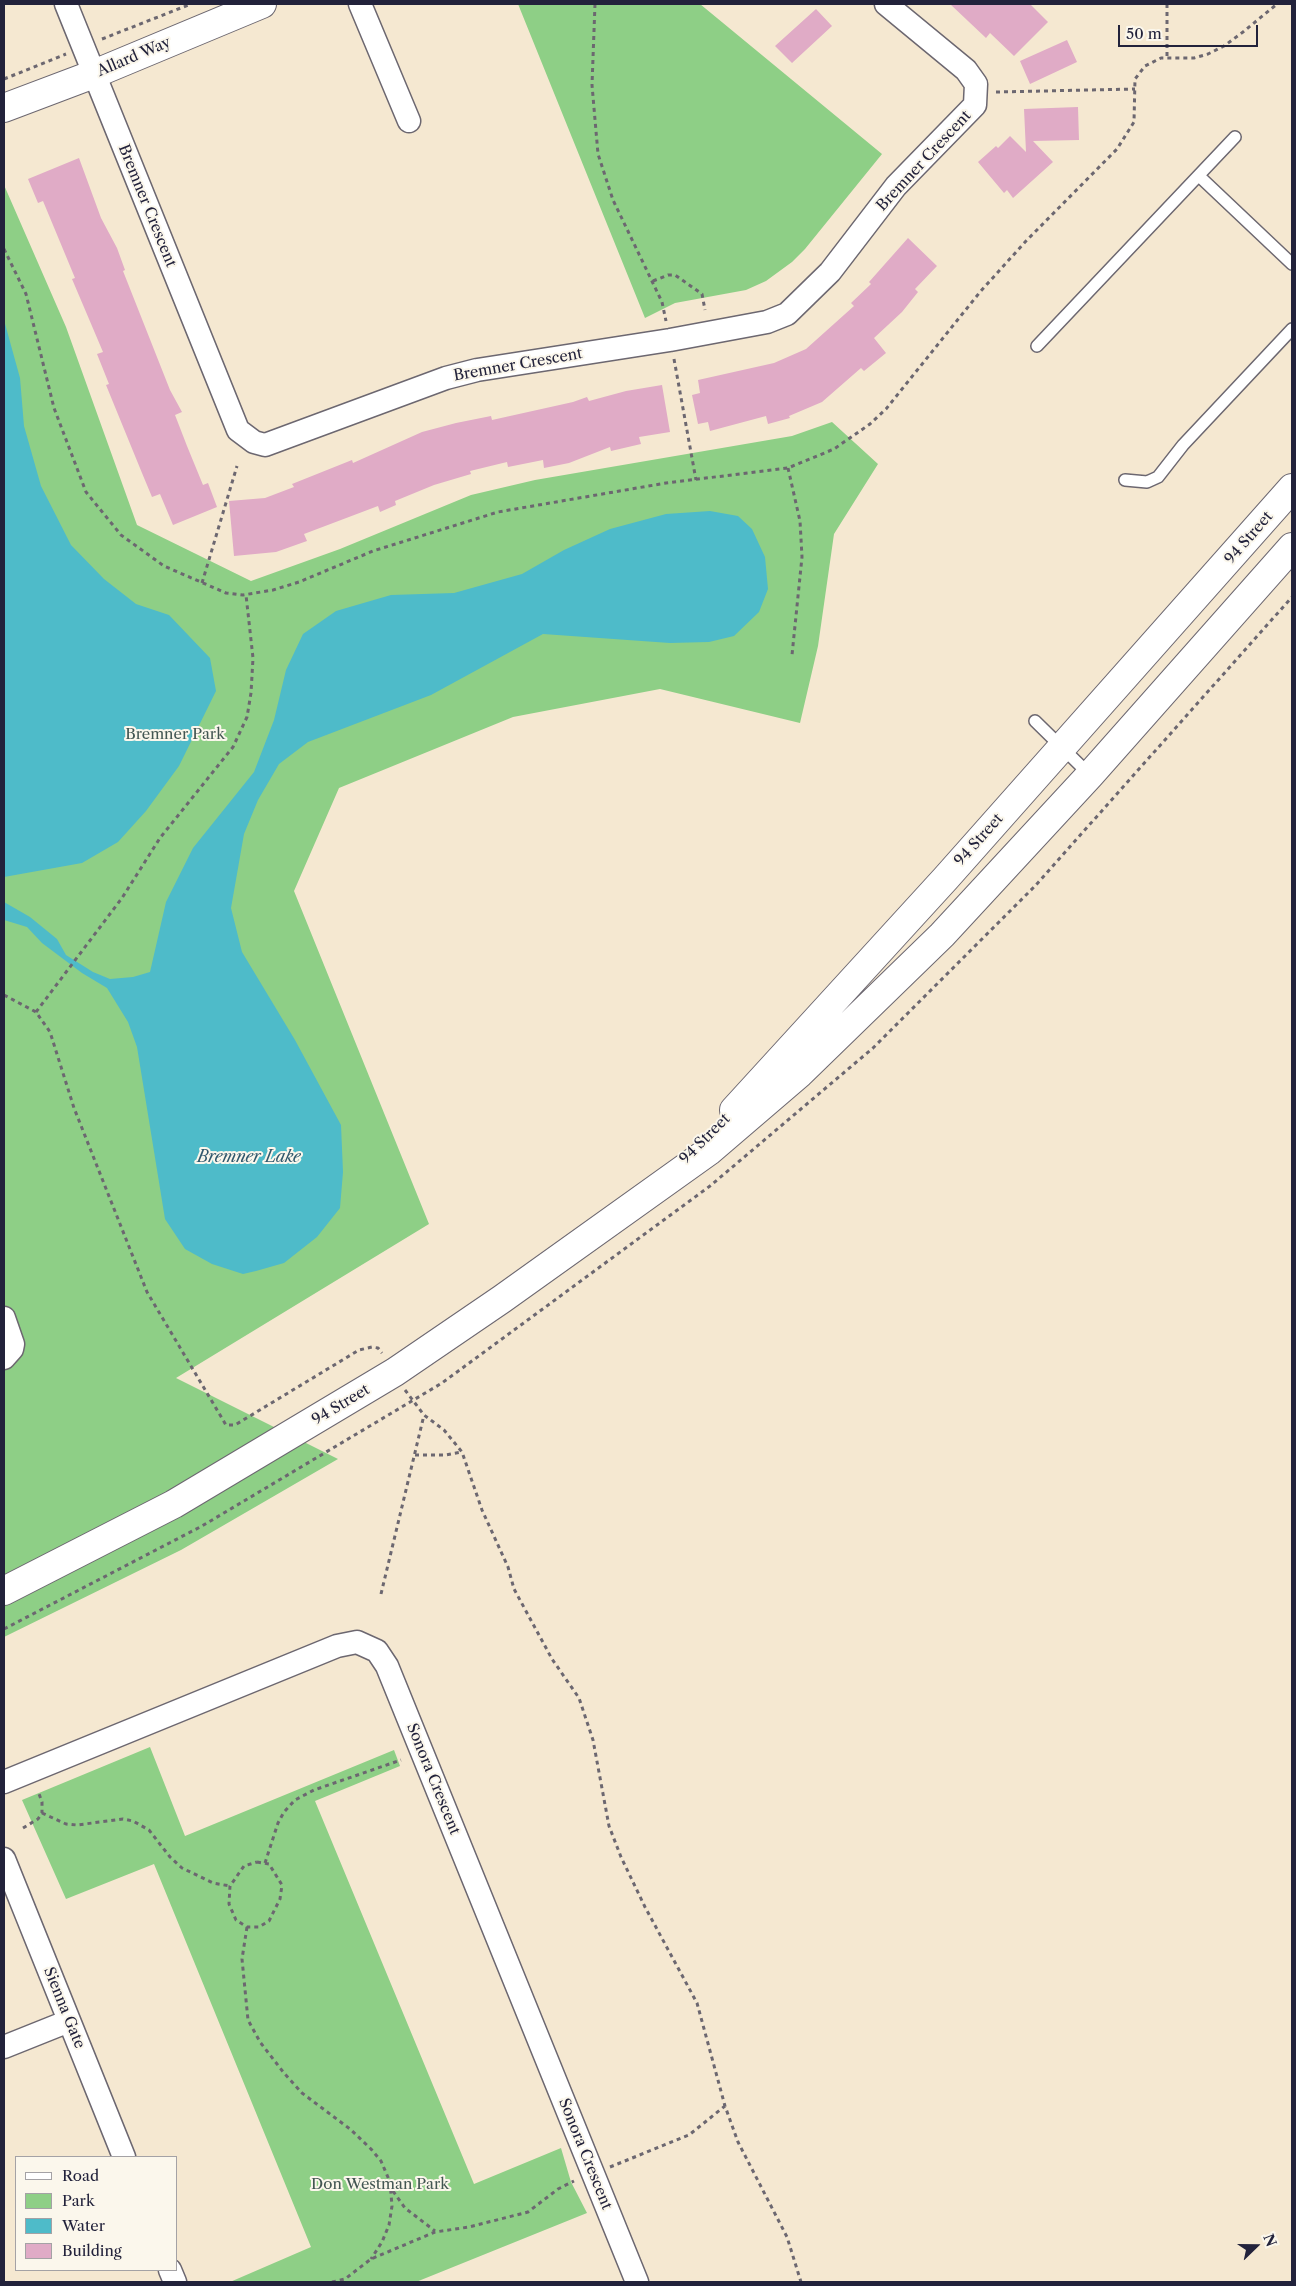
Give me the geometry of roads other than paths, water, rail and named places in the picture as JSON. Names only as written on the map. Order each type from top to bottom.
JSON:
[{"type":"main road","name":"Allard Way","points":[[4,108],[94,74],[262,4]]},
{"type":"main road","name":"94 Street","points":[[658,1185],[750,1094],[1292,488]]},
{"type":"main road","name":"94 Street","points":[[4,1591],[174,1504],[395,1372],[502,1299],[658,1185],[709,1151],[806,1067],[942,935],[1090,775],[1292,547]]},
{"type":"street","name":"Bremner Crescent","points":[[66,4],[238,430],[254,442],[265,445],[446,378],[477,370],[680,338],[767,322],[787,314],[830,272],[896,186],[975,105],[976,84],[966,70],[886,4]]},
{"type":"street","points":[[360,4],[409,121]]},
{"type":"street","points":[[4,1318],[13,1344],[12,1349],[4,1358]]},
{"type":"street","name":"Sonora Crescent","points":[[4,1782],[337,1646],[357,1642],[377,1651],[387,1666],[637,2282]]},
{"type":"street","name":"Sienna Gate","points":[[4,1860],[124,2156]]},
{"type":"street","points":[[4,2047],[69,2021]]},
{"type":"lane","points":[[1037,346],[1234,137]]},
{"type":"lane","points":[[1198,176],[1292,264]]},
{"type":"lane","points":[[1125,480],[1147,482],[1158,477],[1183,445],[1292,329]]},
{"type":"lane","points":[[1035,721],[1090,775]]},
{"type":"water","points":[[4,320],[20,378],[24,426],[41,486],[71,545],[104,579],[136,604],[169,615],[210,658],[216,691],[179,766],[146,811],[118,842],[82,863],[4,877]]},
{"type":"water","name":"Bremner Lake","points":[[710,511],[738,516],[752,529],[765,557],[768,589],[759,612],[734,636],[709,642],[670,643],[543,634],[431,695],[308,742],[279,764],[258,800],[244,834],[231,908],[242,952],[295,1040],[341,1125],[343,1172],[340,1208],[317,1237],[284,1263],[256,1271],[243,1274],[212,1264],[185,1249],[165,1219],[137,1047],[128,1022],[107,988],[82,973],[42,943],[27,927],[4,920],[4,902],[30,917],[57,939],[66,955],[93,972],[110,979],[133,977],[150,972],[166,902],[193,848],[254,772],[274,720],[286,670],[303,634],[336,611],[391,595],[454,593],[522,574],[564,550],[610,529],[666,514]]},
{"type":"park label","name":"Bremner Park","points":[[175,735]]},
{"type":"park label","name":"Don Westman Park","points":[[380,2185]]}]
